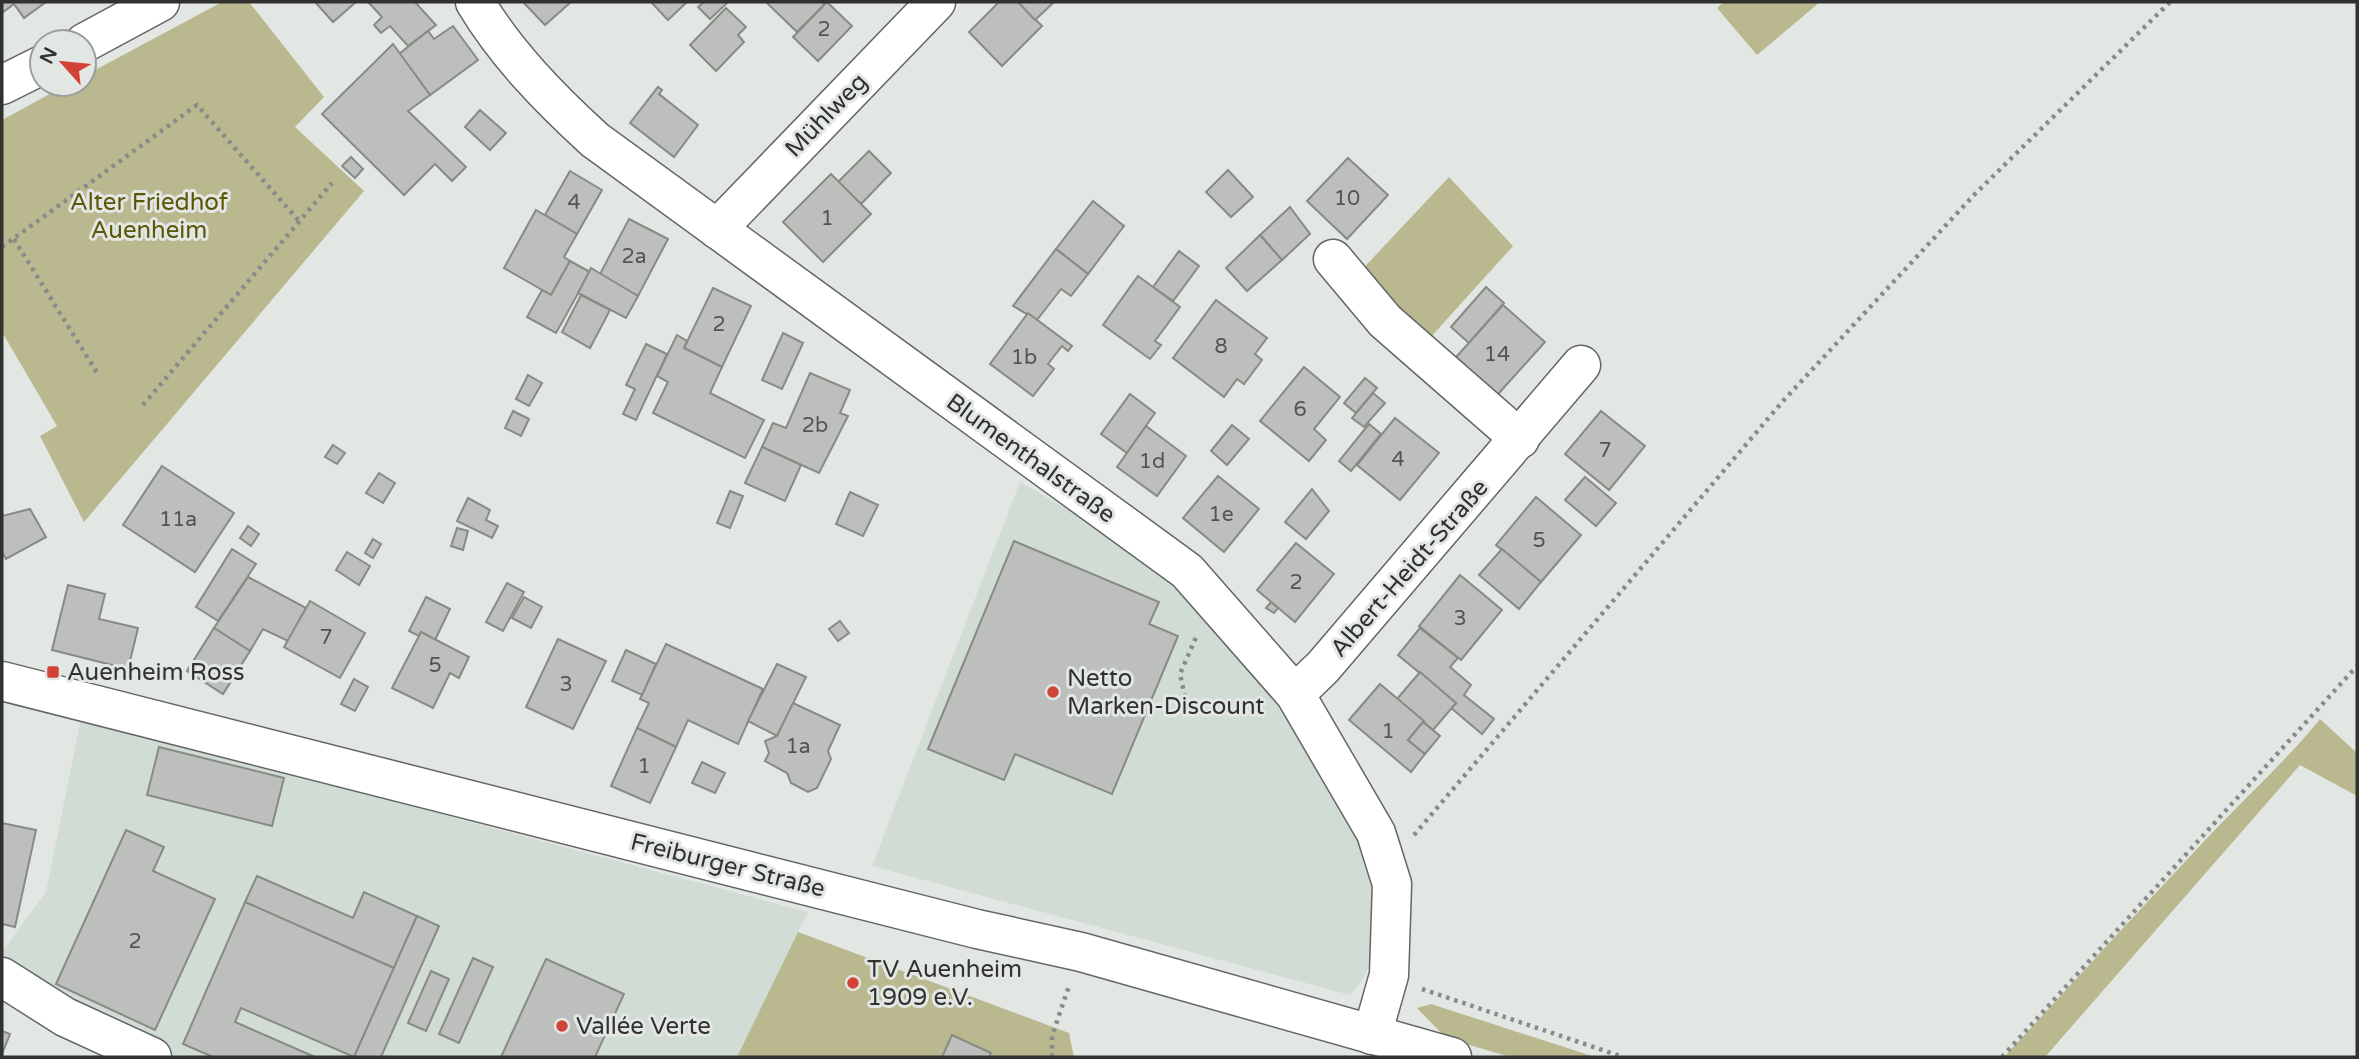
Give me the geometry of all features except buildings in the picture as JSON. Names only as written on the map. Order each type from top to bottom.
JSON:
[{"type":"street","points":[[98,35],[160,2]]},
{"type":"street","name":"Blumenthalstraße","points":[[475,2],[516,60],[566,114],[595,140],[1187,571],[1217,602],[1295,694],[1376,833],[1392,884],[1389,975],[1372,1035]]},
{"type":"street","name":"Mühlweg","points":[[717,229],[936,2]]},
{"type":"street","points":[[2,85],[28,72]]},
{"type":"street","points":[[1333,259],[1385,321],[1520,439]]},
{"type":"street","name":"Albert-Heidt-Straße","points":[[1295,694],[1323,667],[1581,365]]},
{"type":"street","name":"Freiburger Straße","points":[[2,681],[977,929],[1080,952],[1452,1057]]},
{"type":"street","points":[[2,977],[65,1017],[152,1057]]},
{"type":"path","points":[[1376,833],[1415,835],[1783,401],[1974,195],[2170,2]]},
{"type":"path","points":[[2,247],[197,104],[299,221]]},
{"type":"path","points":[[143,405],[332,183]]},
{"type":"path","points":[[14,239],[99,376]]},
{"type":"path","points":[[1185,697],[1180,674],[1200,627],[1217,602]]},
{"type":"path","points":[[2002,1057],[2357,666]]},
{"type":"path","points":[[1052,1057],[1052,1036],[1080,952]]},
{"type":"path","points":[[1389,975],[1439,996],[1623,1057]]},
{"type":"shaded area","points":[[1020,482],[1136,549],[1186,598],[1266,687],[1359,829],[1377,895],[1377,950],[1361,982],[1350,995],[872,866]]},
{"type":"shaded area","points":[[81,718],[808,912],[737,1057],[129,1057],[2,965],[2,952],[46,892]]},
{"type":"green space","name":"Alter Friedhof Auenheim","points":[[222,2],[249,2],[324,97],[295,127],[364,191],[84,522],[40,436],[57,426],[2,332],[2,120],[42,98],[98,98],[98,68]]},
{"type":"green space","points":[[1724,2],[1820,2],[1757,55],[1717,8]]},
{"type":"green space","points":[[1449,177],[1513,246],[1420,349],[1355,277]]},
{"type":"green space","points":[[2320,719],[2357,753],[2357,796],[2300,765],[2045,1057],[2004,1057],[2210,835],[2294,749]]},
{"type":"green space","name":"TV Auenheim 1909 e.V.","points":[[798,932],[1069,1033],[1074,1057],[737,1057]]},
{"type":"green space","points":[[1431,1004],[1595,1057],[1510,1057],[1446,1038],[1417,1008]]},
{"type":"place","name":"Auenheim Ross","points":[[53,672]]},
{"type":"place","name":"Netto Marken-Discount","points":[[1053,692]]},
{"type":"place","name":"TV Auenheim 1909 e.V.","points":[[853,983]]},
{"type":"place","name":"Vallée Verte","points":[[562,1026]]}]
